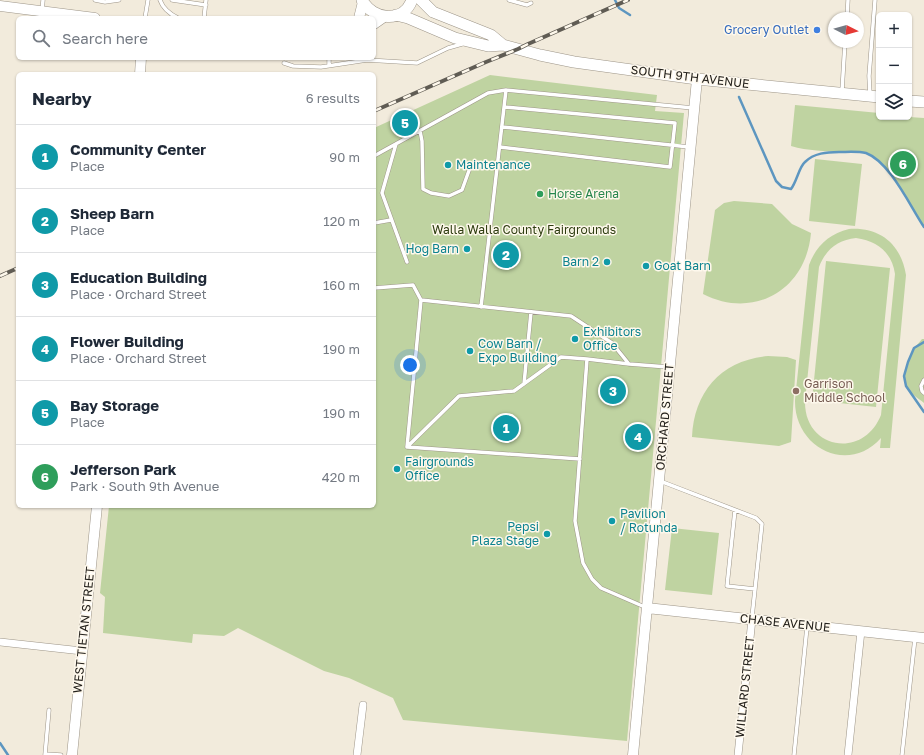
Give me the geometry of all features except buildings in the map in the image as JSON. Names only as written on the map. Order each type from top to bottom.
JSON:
[{"type":"main road","points":[[362,1],[371,12],[384,17],[396,15],[408,7],[412,0]]},
{"type":"main road","name":"SOUTH 9TH AVENUE","points":[[421,0],[433,12],[492,35],[503,45]]},
{"type":"main road","name":"SOUTH 9TH AVENUE","points":[[396,15],[408,18],[455,38],[488,46],[503,45],[574,62],[697,79],[874,97]]},
{"type":"main road","points":[[912,101],[924,102]]},
{"type":"street","points":[[359,16],[362,1]]},
{"type":"street","points":[[0,6],[80,16]]},
{"type":"street","points":[[376,23],[384,17]]},
{"type":"street","points":[[140,72],[141,60]]},
{"type":"street","name":"ORCHARD STREET","points":[[633,755],[697,79]]},
{"type":"street","name":"WEST TIETAN STREET","points":[[72,755],[97,508]]},
{"type":"street","name":"CHASE AVENUE","points":[[647,608],[920,637]]},
{"type":"street","name":"WILLARD STREET","points":[[738,755],[752,620]]},
{"type":"street","points":[[848,755],[861,631]]},
{"type":"street","points":[[0,642],[82,651]]},
{"type":"street","points":[[357,755],[362,705]]},
{"type":"lane","points":[[42,11],[43,0]]},
{"type":"lane","points":[[95,0],[105,2],[119,0]]},
{"type":"lane","points":[[146,16],[148,0]]},
{"type":"lane","points":[[160,0],[162,6],[175,16]]},
{"type":"lane","points":[[172,0],[206,5]]},
{"type":"lane","points":[[204,16],[206,0]]},
{"type":"lane","points":[[509,0],[527,5],[531,3]]},
{"type":"lane","points":[[847,12],[848,0]]},
{"type":"lane","points":[[874,97],[869,76],[875,0]]},
{"type":"lane","points":[[284,64],[293,66],[321,66],[367,60],[417,64],[448,48],[469,41]]},
{"type":"lane","points":[[842,94],[845,48]]},
{"type":"lane","points":[[329,60],[329,65]]},
{"type":"lane","points":[[376,155],[488,93],[506,90],[694,108]]},
{"type":"lane","points":[[481,307],[503,127],[506,90]]},
{"type":"lane","points":[[500,147],[670,167],[673,145],[675,123],[505,107]]},
{"type":"lane","points":[[503,127],[690,147]]},
{"type":"lane","points":[[420,131],[422,141],[423,189],[431,193],[449,196],[462,190],[471,165],[498,167]]},
{"type":"lane","points":[[396,144],[382,193],[407,262]]},
{"type":"lane","points":[[376,223],[391,220]]},
{"type":"lane","points":[[376,288],[413,285],[421,300],[407,447]]},
{"type":"lane","points":[[421,300],[571,316],[612,343],[628,364]]},
{"type":"lane","points":[[524,384],[531,312]]},
{"type":"lane","points":[[407,447],[459,396],[514,391],[561,358],[587,359],[670,368]]},
{"type":"lane","points":[[587,359],[575,521],[583,563],[592,579],[601,588],[647,608]]},
{"type":"lane","points":[[924,380],[922,386],[922,391],[924,393]]},
{"type":"lane","points":[[407,447],[580,459]]},
{"type":"lane","points":[[659,481],[756,518],[762,524],[752,620]]},
{"type":"lane","points":[[735,510],[727,586],[755,589]]},
{"type":"lane","points":[[794,755],[807,625]]},
{"type":"lane","points":[[902,755],[920,637]]},
{"type":"lane","points":[[49,710],[45,754],[61,755]]},
{"type":"green space","name":"Walla Walla County Fairgrounds","points":[[490,75],[657,95],[655,111],[684,113],[627,741],[403,720],[393,698],[349,678],[324,671],[238,628],[224,636],[193,634],[192,643],[103,633],[105,597],[100,593],[109,508],[376,508],[376,127]]},
{"type":"green space","points":[[795,105],[876,113],[876,120],[912,120],[912,117],[924,118],[924,227],[898,185],[882,164],[874,157],[860,152],[804,149],[791,146]]},
{"type":"green space","points":[[815,159],[862,164],[855,226],[809,221]]},
{"type":"green space","points":[[734,201],[772,204],[792,224],[811,233],[807,253],[799,270],[788,284],[774,295],[758,301],[741,303],[722,301],[703,294],[715,210],[724,203]]},
{"type":"green space","points":[[849,229],[860,229],[870,231],[887,240],[894,246],[899,254],[906,275],[890,448],[880,448],[881,438],[868,449],[854,454],[839,455],[825,451],[813,443],[803,431],[797,417],[795,400],[809,265],[819,247],[829,238]],"holes":[[[856,238],[883,249],[891,260],[895,274],[881,415],[873,429],[861,439],[849,443],[836,443],[824,438],[814,430],[807,417],[805,401],[819,267],[825,255],[833,246],[850,239]]]},
{"type":"green space","points":[[826,261],[890,268],[876,407],[812,400]]},
{"type":"green space","points":[[922,339],[924,339],[924,403],[909,390],[905,381],[906,367],[910,357]]},
{"type":"green space","points":[[768,356],[787,357],[796,360],[791,442],[779,446],[692,437],[694,420],[698,406],[705,392],[714,381],[724,371],[737,364]]},
{"type":"green space","points":[[672,528],[719,533],[712,595],[665,590]]},
{"type":"waterway","points":[[615,0],[619,8],[630,15]]},
{"type":"waterway","points":[[739,97],[776,181],[782,187],[791,189],[803,164],[812,157],[834,152],[866,153],[883,165],[891,175],[924,227]]},
{"type":"waterway","points":[[924,342],[914,348],[904,376],[906,386],[924,412]]},
{"type":"waterway","points":[[0,743],[8,755]]},
{"type":"railway","points":[[376,110],[628,0]]},
{"type":"railway","points":[[0,276],[16,269]]},
{"type":"place","name":"Grocery Outlet","points":[[817,30]]},
{"type":"place","name":"Bay Storage","points":[[405,123]]},
{"type":"place","name":"Jefferson Park","points":[[903,164]]},
{"type":"place","name":"Maintenance","points":[[448,165]]},
{"type":"place","name":"Horse Arena","points":[[540,194]]},
{"type":"place","name":"Hog Barn","points":[[467,249]]},
{"type":"place","name":"Sheep Barn","points":[[506,255]]},
{"type":"place","name":"Barn 2","points":[[607,262]]},
{"type":"place","name":"Goat Barn","points":[[646,266]]},
{"type":"place","name":"Exhibitors Office","points":[[575,339]]},
{"type":"place","name":"Cow Barn / Expo Building","points":[[470,351]]},
{"type":"place","name":"Education Building","points":[[613,391]]},
{"type":"place","name":"Garrison Middle School","points":[[796,391]]},
{"type":"place","name":"Community Center","points":[[506,428]]},
{"type":"place","name":"Flower Building","points":[[638,437]]},
{"type":"place","name":"Fairgrounds Office","points":[[397,469]]},
{"type":"place","name":"Pavilion / Rotunda","points":[[612,521]]},
{"type":"place","name":"Pepsi Plaza Stage","points":[[547,534]]}]
